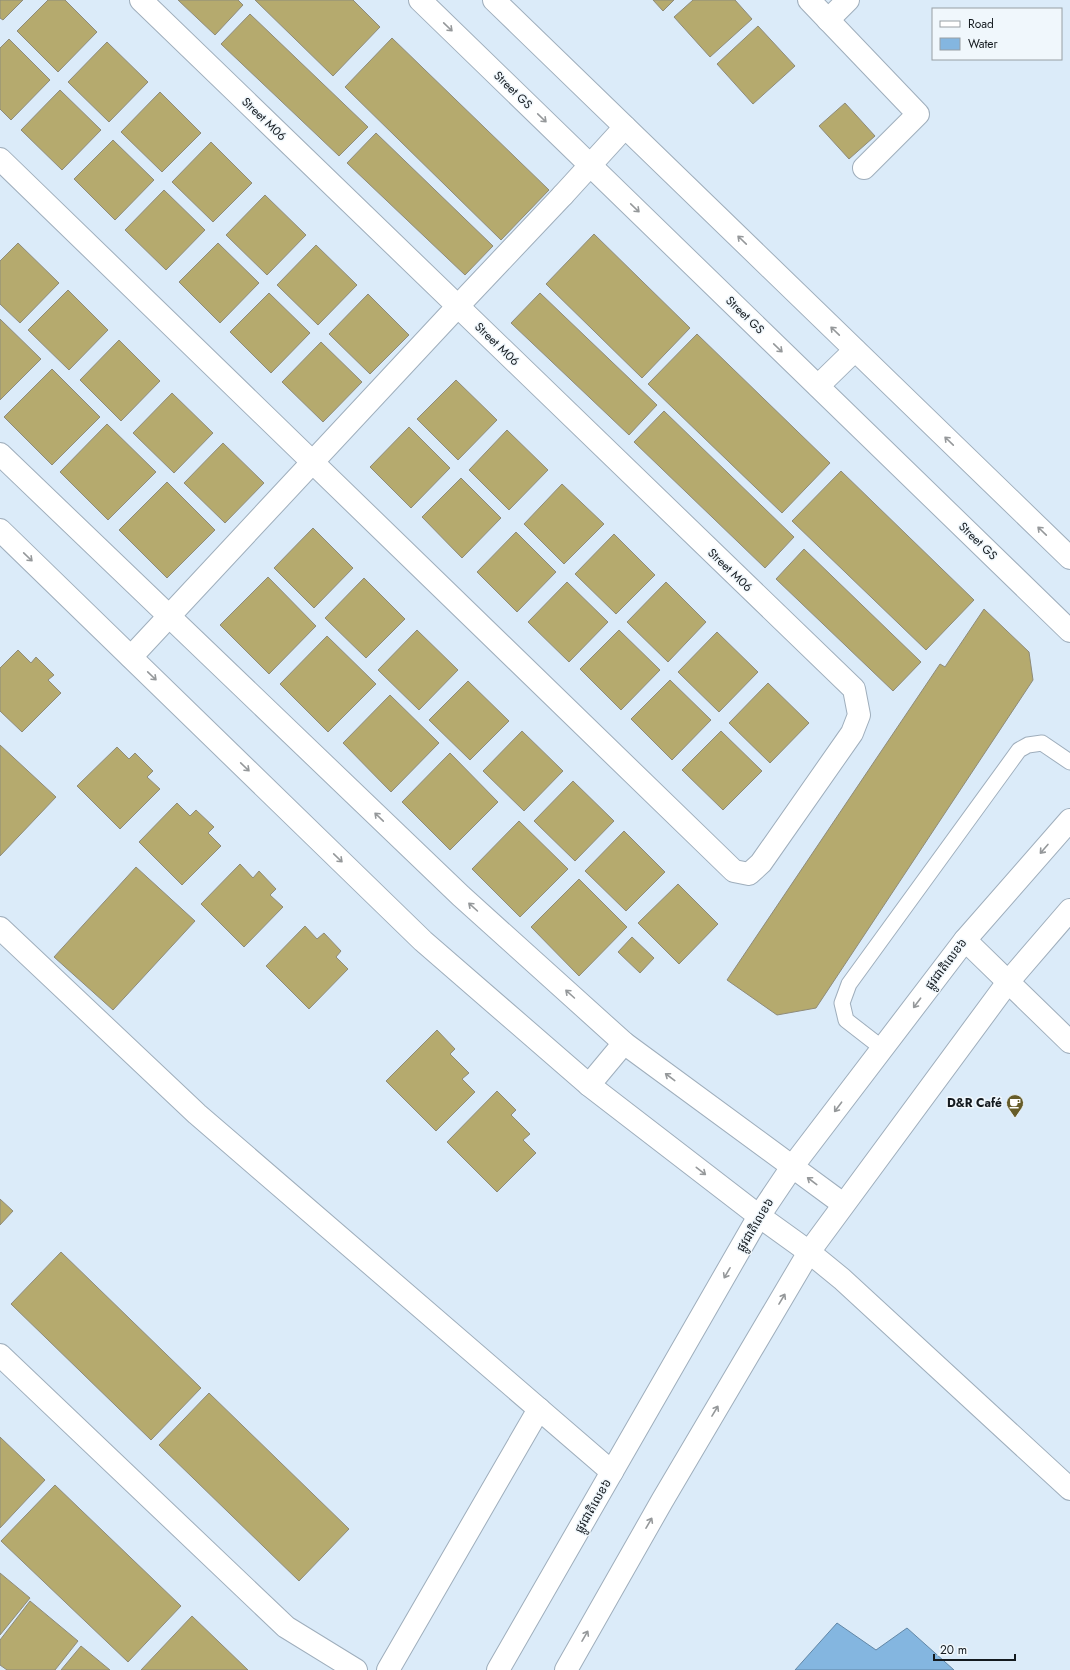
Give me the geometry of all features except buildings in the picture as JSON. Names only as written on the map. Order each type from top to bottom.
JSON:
[{"type":"main road","name":"Street M06","points":[[141,0],[854,689],[859,715],[852,733],[761,863],[750,874],[734,871],[313,462]]},
{"type":"main road","name":"Street GS","points":[[420,0],[1070,631]]},
{"type":"main road","points":[[494,0],[1070,558]]},
{"type":"main road","points":[[809,0],[918,114],[864,168]]},
{"type":"main road","points":[[828,20],[848,0]]},
{"type":"main road","points":[[131,657],[625,127]]},
{"type":"main road","points":[[0,159],[313,462]]},
{"type":"main road","points":[[818,386],[855,350]]},
{"type":"main road","points":[[0,454],[461,896],[624,1043],[843,1204]]},
{"type":"main road","points":[[0,530],[423,941],[589,1085],[759,1216],[810,1252],[842,1279],[1070,1488]]},
{"type":"main road","name":"ផ្លូវជាតិលេខ៦","points":[[498,1670],[759,1216],[792,1167],[965,940],[1070,820]]},
{"type":"main road","points":[[566,1670],[662,1501],[810,1252],[843,1204],[1008,982],[1070,910]]},
{"type":"main road","points":[[0,928],[197,1114],[612,1472]]},
{"type":"main road","points":[[965,940],[1070,1042]]},
{"type":"main road","points":[[589,1085],[624,1043]]},
{"type":"main road","points":[[0,1355],[286,1627],[356,1670]]},
{"type":"main road","points":[[388,1670],[539,1409]]},
{"type":"lane","points":[[882,1048],[846,1020],[842,1003],[849,984],[1018,750],[1028,745],[1042,743],[1070,762]]},
{"type":"water","points":[[837,1623],[876,1650],[907,1628],[954,1670],[795,1670]]},
{"type":"place","name":"D&R Café","points":[[1015,1118]]}]
